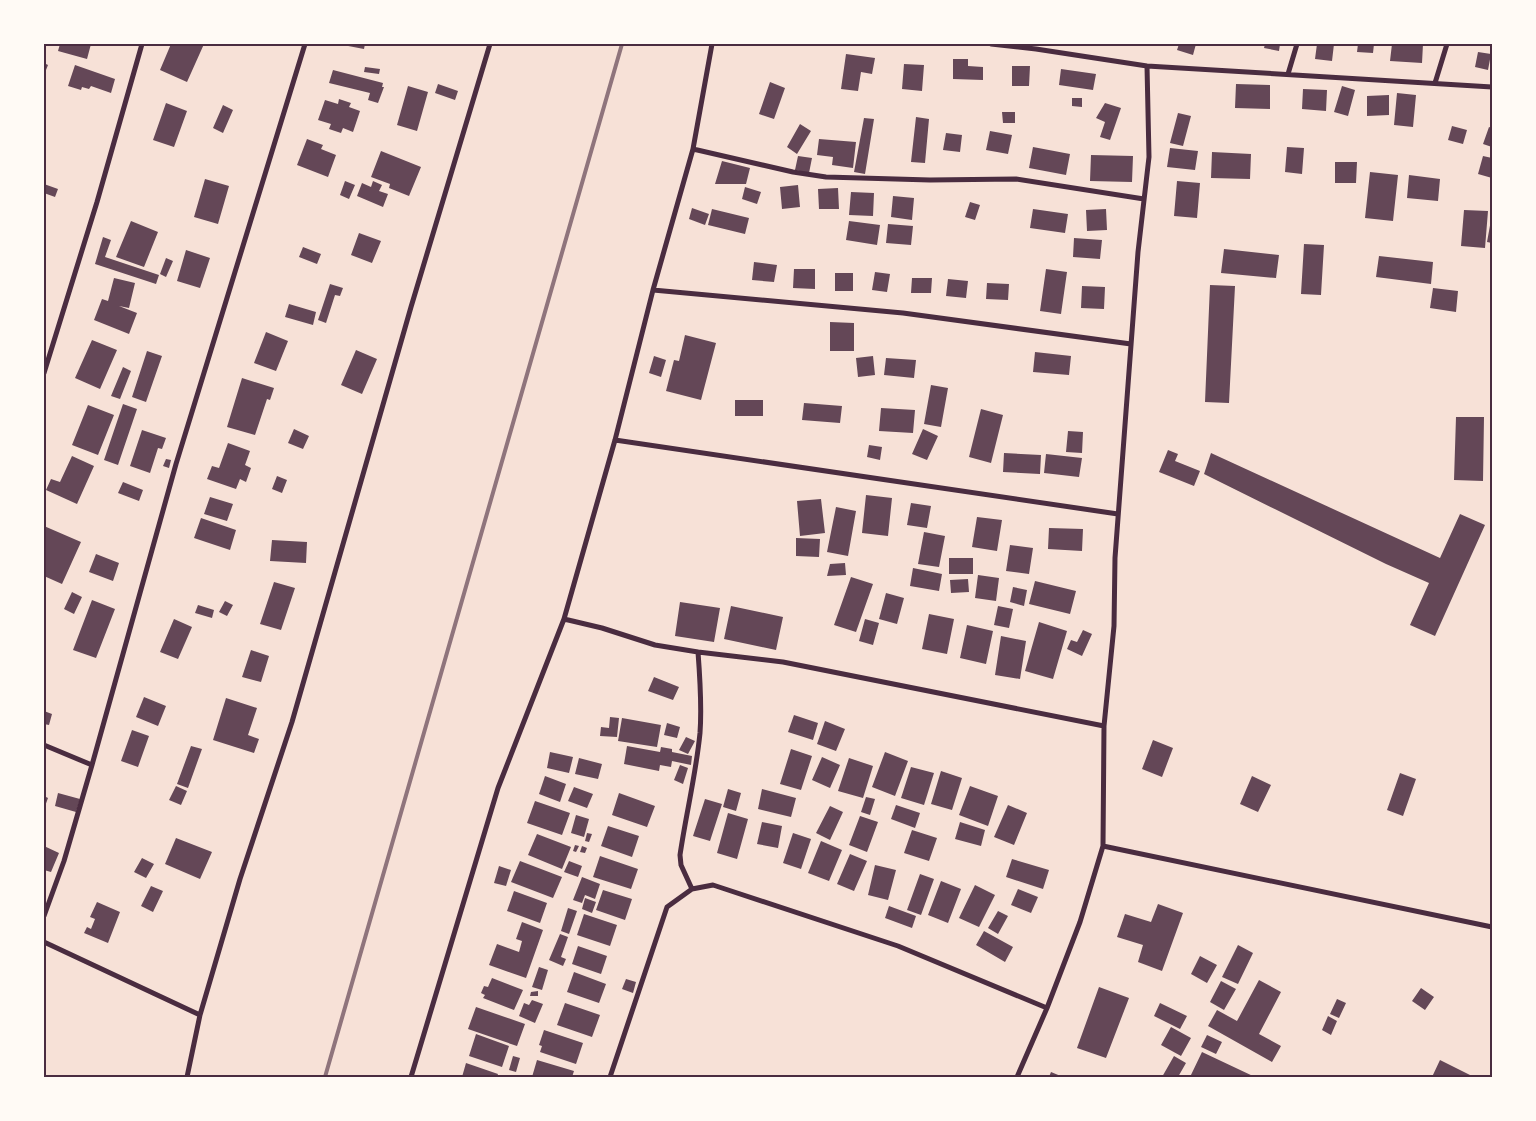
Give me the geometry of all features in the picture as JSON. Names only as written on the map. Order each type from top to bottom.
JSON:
[{"type":"street","points":[[44,373],[97,202],[142,44]]},
{"type":"street","points":[[44,916],[64,861],[176,464],[305,44]]},
{"type":"street","points":[[187,1077],[200,1015],[240,879],[292,722],[411,307],[490,44]]},
{"type":"street","points":[[411,1077],[498,788],[564,619],[615,440],[653,290],[694,149],[712,44]]},
{"type":"street","points":[[991,44],[1037,46],[1147,66],[1492,87]]},
{"type":"street","points":[[1288,74],[1297,44]]},
{"type":"street","points":[[1435,83],[1447,44]]},
{"type":"street","points":[[1017,1077],[1047,1008],[1080,922],[1103,846],[1104,726],[1114,626],[1115,558],[1138,252],[1149,157],[1147,66]]},
{"type":"street","points":[[694,149],[793,172],[826,177],[930,180],[1016,179],[1144,199]]},
{"type":"street","points":[[653,290],[903,312],[1131,344]]},
{"type":"street","points":[[615,440],[1118,514]]},
{"type":"street","points":[[564,619],[602,628],[656,645],[783,662],[1104,726]]},
{"type":"street","points":[[692,889],[681,866],[680,855],[700,731],[698,652]]},
{"type":"street","points":[[44,745],[92,765]]},
{"type":"street","points":[[1103,846],[1492,928]]},
{"type":"street","points":[[610,1077],[667,908],[692,889],[713,885],[898,946],[1047,1008]]},
{"type":"street","points":[[44,942],[200,1015]]},
{"type":"building","points":[[60,44],[91,44],[87,59],[58,51]]},
{"type":"building","points":[[171,44],[204,44],[187,82],[160,70]]},
{"type":"building","points":[[343,44],[365,44],[364,49]]},
{"type":"building","points":[[1179,44],[1196,44],[1193,55],[1177,50]]},
{"type":"building","points":[[1265,44],[1280,44],[1279,51],[1264,48]]},
{"type":"building","points":[[1317,44],[1334,44],[1332,61],[1315,59]]},
{"type":"building","points":[[1358,44],[1374,44],[1373,53],[1357,52]]},
{"type":"building","points":[[1392,44],[1423,44],[1422,63],[1390,61]]},
{"type":"building","points":[[1478,52],[1491,54],[1488,70],[1475,67]]},
{"type":"building","points":[[846,54],[875,58],[872,74],[861,72],[858,91],[841,89]]},
{"type":"building","points":[[953,59],[968,59],[968,66],[983,67],[983,80],[953,79]]},
{"type":"building","points":[[44,63],[48,65],[44,75]]},
{"type":"building","points":[[904,64],[924,65],[922,91],[902,89]]},
{"type":"building","points":[[75,65],[115,79],[111,93],[91,86],[89,89],[82,87],[81,90],[68,86]]},
{"type":"building","points":[[1012,66],[1030,66],[1029,86],[1012,86]]},
{"type":"building","points":[[365,67],[380,69],[379,74],[364,72]]},
{"type":"building","points":[[1061,69],[1096,74],[1093,90],[1059,85]]},
{"type":"building","points":[[333,70],[383,83],[382,87],[384,87],[378,103],[368,100],[370,93],[329,83]]},
{"type":"building","points":[[770,82],[785,88],[774,119],[759,114]]},
{"type":"building","points":[[438,84],[458,91],[455,100],[435,93]]},
{"type":"building","points":[[1236,84],[1270,85],[1270,109],[1235,108]]},
{"type":"building","points":[[408,86],[428,92],[417,131],[397,125]]},
{"type":"building","points":[[1342,86],[1355,90],[1348,116],[1334,112]]},
{"type":"building","points":[[1303,89],[1327,90],[1326,111],[1302,109]]},
{"type":"building","points":[[1397,93],[1416,95],[1413,127],[1394,125]]},
{"type":"building","points":[[1389,95],[1389,115],[1367,116],[1367,96]]},
{"type":"building","points":[[1072,98],[1082,98],[1082,107],[1072,106]]},
{"type":"building","points":[[339,99],[351,103],[349,107],[360,111],[353,132],[343,128],[341,133],[329,129],[331,124],[318,120],[325,100],[338,104]]},
{"type":"building","points":[[166,103],[187,111],[174,147],[153,140]]},
{"type":"building","points":[[1105,103],[1121,108],[1110,140],[1100,137],[1105,122],[1096,118]]},
{"type":"building","points":[[223,105],[233,110],[223,133],[213,128]]},
{"type":"building","points":[[1002,112],[1015,112],[1015,123],[1003,123]]},
{"type":"building","points":[[1178,113],[1191,116],[1183,146],[1170,143]]},
{"type":"building","points":[[916,117],[929,119],[925,163],[911,162]]},
{"type":"building","points":[[864,118],[874,119],[865,174],[854,172]]},
{"type":"building","points":[[800,124],[811,131],[797,154],[787,147]]},
{"type":"building","points":[[1452,126],[1467,130],[1463,144],[1448,140]]},
{"type":"building","points":[[1489,127],[1492,128],[1492,147],[1483,144]]},
{"type":"building","points":[[990,131],[1012,135],[1008,154],[986,150]]},
{"type":"building","points":[[946,133],[962,135],[960,152],[943,150]]},
{"type":"building","points":[[307,139],[323,145],[321,149],[336,155],[328,177],[297,165]]},
{"type":"building","points":[[819,139],[856,142],[853,168],[832,165],[833,157],[817,155]]},
{"type":"building","points":[[1033,147],[1070,154],[1066,175],[1029,168]]},
{"type":"building","points":[[1287,147],[1304,148],[1302,174],[1285,172]]},
{"type":"building","points":[[1170,148],[1198,151],[1195,170],[1167,167]]},
{"type":"building","points":[[381,151],[421,167],[409,196],[389,188],[390,184],[371,177]]},
{"type":"building","points":[[1212,152],[1251,154],[1250,179],[1211,178]]},
{"type":"building","points":[[1091,155],[1133,156],[1132,182],[1090,181]]},
{"type":"building","points":[[798,156],[812,158],[809,173],[795,170]]},
{"type":"building","points":[[1483,156],[1492,158],[1492,178],[1478,174]]},
{"type":"building","points":[[722,161],[750,168],[746,184],[715,184]]},
{"type":"building","points":[[1335,162],[1357,162],[1356,183],[1335,183]]},
{"type":"building","points":[[1370,172],[1398,175],[1393,221],[1365,218]]},
{"type":"building","points":[[1409,175],[1440,179],[1438,201],[1407,198]]},
{"type":"building","points":[[205,179],[229,186],[218,224],[194,217]]},
{"type":"building","points":[[345,181],[355,185],[349,199],[340,195]]},
{"type":"building","points":[[373,181],[382,185],[379,191],[388,194],[383,207],[357,196],[362,183],[371,187]]},
{"type":"building","points":[[1177,181],[1200,183],[1197,218],[1174,216]]},
{"type":"building","points":[[44,184],[58,189],[55,197],[44,193]]},
{"type":"building","points":[[798,185],[800,207],[782,209],[780,187]]},
{"type":"building","points":[[745,187],[761,192],[757,204],[742,199]]},
{"type":"building","points":[[838,188],[839,209],[819,209],[818,189]]},
{"type":"building","points":[[851,192],[874,193],[873,216],[849,215]]},
{"type":"building","points":[[893,196],[914,198],[912,220],[891,217]]},
{"type":"building","points":[[970,202],[980,205],[975,220],[965,217]]},
{"type":"building","points":[[692,208],[709,214],[705,225],[689,219]]},
{"type":"building","points":[[712,209],[749,218],[745,234],[708,225]]},
{"type":"building","points":[[1033,209],[1068,214],[1065,233],[1030,228]]},
{"type":"building","points":[[1106,209],[1107,230],[1087,231],[1086,210]]},
{"type":"building","points":[[1464,210],[1488,211],[1485,248],[1461,246]]},
{"type":"building","points":[[131,221],[158,232],[144,267],[116,257]]},
{"type":"building","points":[[849,221],[880,225],[877,245],[846,240]]},
{"type":"building","points":[[1492,221],[1492,243],[1487,242]]},
{"type":"building","points":[[888,224],[913,226],[911,245],[886,243]]},
{"type":"building","points":[[359,233],[381,241],[372,263],[351,255]]},
{"type":"building","points":[[103,237],[111,240],[105,257],[159,275],[156,284],[95,264]]},
{"type":"building","points":[[1074,238],[1102,240],[1100,259],[1073,257]]},
{"type":"building","points":[[1304,244],[1324,245],[1321,295],[1301,294]]},
{"type":"building","points":[[303,247],[321,254],[317,264],[299,257]]},
{"type":"building","points":[[1224,249],[1279,255],[1276,278],[1221,273]]},
{"type":"building","points":[[186,250],[210,258],[200,288],[177,281]]},
{"type":"building","points":[[1379,256],[1433,262],[1431,284],[1376,277]]},
{"type":"building","points":[[166,258],[173,261],[166,277],[160,274]]},
{"type":"building","points":[[754,262],[777,265],[774,282],[752,280]]},
{"type":"building","points":[[794,269],[815,269],[815,289],[793,288]]},
{"type":"building","points":[[1046,269],[1067,272],[1061,314],[1040,311]]},
{"type":"building","points":[[875,272],[890,274],[887,292],[872,290]]},
{"type":"building","points":[[835,273],[853,273],[853,291],[835,291]]},
{"type":"building","points":[[114,278],[135,283],[129,308],[119,306],[137,313],[129,334],[94,320],[102,299],[108,301]]},
{"type":"building","points":[[912,278],[932,278],[931,293],[911,293]]},
{"type":"building","points":[[948,279],[968,281],[966,298],[946,296]]},
{"type":"building","points":[[987,283],[1009,284],[1008,300],[986,299]]},
{"type":"building","points":[[330,284],[343,288],[340,296],[335,295],[326,323],[318,320]]},
{"type":"building","points":[[1210,285],[1235,286],[1229,403],[1205,402]]},
{"type":"building","points":[[1082,286],[1105,287],[1104,309],[1081,308]]},
{"type":"building","points":[[1433,288],[1458,291],[1456,312],[1430,308]]},
{"type":"building","points":[[289,304],[316,312],[313,325],[285,317]]},
{"type":"building","points":[[830,322],[854,323],[854,351],[830,351]]},
{"type":"building","points":[[266,332],[288,341],[276,371],[254,363]]},
{"type":"building","points":[[685,335],[716,343],[701,400],[666,391],[674,360],[679,361]]},
{"type":"building","points":[[92,340],[117,350],[100,389],[75,378]]},
{"type":"building","points":[[356,350],[377,359],[362,394],[341,385]]},
{"type":"building","points":[[147,351],[162,356],[146,402],[132,397]]},
{"type":"building","points":[[1035,352],[1071,356],[1069,375],[1033,372]]},
{"type":"building","points":[[654,356],[666,360],[661,377],[649,373]]},
{"type":"building","points":[[873,356],[875,375],[858,377],[856,358]]},
{"type":"building","points":[[886,358],[916,360],[914,378],[884,375]]},
{"type":"building","points":[[123,367],[131,371],[120,399],[111,396]]},
{"type":"building","points":[[242,378],[274,388],[270,400],[267,399],[255,435],[227,427]]},
{"type":"building","points":[[931,385],[948,388],[941,427],[924,424]]},
{"type":"building","points":[[735,400],[763,400],[763,416],[735,416]]},
{"type":"building","points":[[804,403],[842,406],[840,423],[802,420]]},
{"type":"building","points":[[123,404],[137,409],[118,465],[104,460]]},
{"type":"building","points":[[88,405],[114,415],[98,455],[72,445]]},
{"type":"building","points":[[881,408],[915,410],[913,433],[879,431]]},
{"type":"building","points":[[981,409],[1003,415],[991,463],[969,457]]},
{"type":"building","points":[[1456,417],[1484,417],[1483,481],[1454,480]]},
{"type":"building","points":[[294,429],[309,436],[303,449],[288,443]]},
{"type":"building","points":[[923,429],[938,436],[927,460],[912,454]]},
{"type":"building","points":[[142,430],[166,438],[162,449],[158,448],[150,473],[130,466]]},
{"type":"building","points":[[1068,431],[1083,432],[1082,453],[1066,452]]},
{"type":"building","points":[[228,443],[250,451],[245,465],[251,468],[246,482],[240,479],[236,489],[207,479],[212,466],[219,468]]},
{"type":"building","points":[[869,445],[882,447],[880,460],[867,457]]},
{"type":"building","points":[[1168,450],[1178,454],[1175,461],[1200,471],[1194,486],[1159,472]]},
{"type":"building","points":[[1004,453],[1041,455],[1040,474],[1003,472]]},
{"type":"building","points":[[1211,453],[1440,558],[1460,514],[1485,525],[1435,636],[1410,625],[1429,583],[1386,564],[1204,474]]},
{"type":"building","points":[[1046,454],[1082,458],[1079,477],[1044,473]]},
{"type":"building","points":[[72,456],[94,466],[77,504],[46,490],[51,479],[60,482]]},
{"type":"building","points":[[166,459],[171,460],[169,468],[163,466]]},
{"type":"building","points":[[277,476],[287,480],[282,493],[272,489]]},
{"type":"building","points":[[123,482],[143,490],[139,501],[118,493]]},
{"type":"building","points":[[866,495],[892,498],[888,536],[862,533]]},
{"type":"building","points":[[210,497],[233,504],[227,521],[204,514]]},
{"type":"building","points":[[821,499],[825,533],[800,536],[797,501]]},
{"type":"building","points":[[911,503],[931,506],[927,528],[907,525]]},
{"type":"building","points":[[836,507],[856,511],[848,556],[827,552]]},
{"type":"building","points":[[977,517],[1002,520],[997,551],[972,547]]},
{"type":"building","points":[[201,518],[236,530],[230,550],[194,538]]},
{"type":"building","points":[[44,526],[81,542],[62,584],[44,576]]},
{"type":"building","points":[[1049,528],[1083,529],[1082,551],[1048,549]]},
{"type":"building","points":[[924,532],[945,536],[939,567],[918,564]]},
{"type":"building","points":[[796,538],[820,539],[819,557],[796,556]]},
{"type":"building","points":[[272,540],[307,542],[306,563],[270,561]]},
{"type":"building","points":[[1010,545],[1033,548],[1029,574],[1006,571]]},
{"type":"building","points":[[96,554],[119,563],[113,581],[89,572]]},
{"type":"building","points":[[949,558],[973,558],[973,574],[949,574]]},
{"type":"building","points":[[845,563],[846,575],[827,576],[830,564]]},
{"type":"building","points":[[913,568],[942,574],[939,591],[910,586]]},
{"type":"building","points":[[978,575],[999,578],[996,601],[975,598]]},
{"type":"building","points":[[851,577],[873,584],[856,632],[834,625]]},
{"type":"building","points":[[968,579],[969,592],[951,593],[950,580]]},
{"type":"building","points":[[1035,581],[1076,591],[1070,614],[1029,604]]},
{"type":"building","points":[[274,582],[295,588],[281,630],[260,624]]},
{"type":"building","points":[[1013,587],[1027,590],[1024,606],[1010,602]]},
{"type":"building","points":[[72,592],[82,597],[74,614],[64,609]]},
{"type":"building","points":[[886,593],[904,598],[897,624],[879,619]]},
{"type":"building","points":[[92,600],[115,609],[96,658],[73,650]]},
{"type":"building","points":[[225,601],[233,605],[227,616],[219,612]]},
{"type":"building","points":[[680,602],[720,608],[714,642],[675,636]]},
{"type":"building","points":[[198,605],[214,610],[212,618],[195,613]]},
{"type":"building","points":[[731,606],[783,617],[776,650],[724,639]]},
{"type":"building","points":[[998,606],[1013,609],[1009,628],[994,625]]},
{"type":"building","points":[[929,614],[954,619],[947,654],[922,649]]},
{"type":"building","points":[[174,619],[192,627],[178,659],[160,652]]},
{"type":"building","points":[[865,619],[879,623],[873,645],[859,641]]},
{"type":"building","points":[[1039,622],[1067,631],[1053,679],[1025,671]]},
{"type":"building","points":[[967,625],[993,631],[986,664],[960,658]]},
{"type":"building","points":[[1083,630],[1092,634],[1082,656],[1067,649],[1071,640],[1077,642]]},
{"type":"building","points":[[1001,636],[1026,641],[1020,679],[995,675]]},
{"type":"building","points":[[251,650],[269,656],[261,682],[242,677]]},
{"type":"building","points":[[654,677],[679,687],[673,700],[648,691]]},
{"type":"building","points":[[144,697],[166,706],[158,726],[136,717]]},
{"type":"building","points":[[226,698],[257,708],[248,735],[259,739],[254,753],[213,740]]},
{"type":"building","points":[[44,711],[52,714],[49,725],[44,724]]},
{"type":"building","points":[[794,715],[818,723],[813,740],[788,732]]},
{"type":"building","points":[[610,717],[619,718],[617,737],[600,736],[601,727],[609,728]]},
{"type":"building","points":[[622,718],[661,725],[657,747],[618,741]]},
{"type":"building","points":[[825,721],[845,729],[836,751],[817,744]]},
{"type":"building","points":[[667,723],[680,727],[677,738],[664,735]]},
{"type":"building","points":[[132,730],[149,736],[138,767],[121,761]]},
{"type":"building","points":[[686,737],[695,741],[688,754],[679,750]]},
{"type":"building","points":[[1153,740],[1173,748],[1162,777],[1142,769]]},
{"type":"building","points":[[191,746],[202,749],[188,788],[177,784]]},
{"type":"building","points":[[627,746],[660,752],[661,747],[672,749],[672,752],[692,756],[691,765],[672,761],[671,767],[660,765],[659,771],[624,764]]},
{"type":"building","points":[[791,749],[812,756],[801,790],[780,784]]},
{"type":"building","points":[[550,752],[573,757],[569,773],[547,768]]},
{"type":"building","points":[[885,752],[908,761],[895,796],[872,787]]},
{"type":"building","points":[[822,757],[840,765],[830,788],[812,780]]},
{"type":"building","points":[[579,758],[602,764],[598,779],[575,774]]},
{"type":"building","points":[[849,758],[873,766],[863,798],[838,791]]},
{"type":"building","points":[[680,765],[688,768],[683,784],[674,780]]},
{"type":"building","points":[[911,767],[934,773],[924,805],[901,798]]},
{"type":"building","points":[[941,771],[962,778],[952,810],[931,804]]},
{"type":"building","points":[[1400,773],[1416,779],[1403,816],[1387,810]]},
{"type":"building","points":[[545,776],[566,784],[560,802],[539,794]]},
{"type":"building","points":[[1252,776],[1271,785],[1258,812],[1240,804]]},
{"type":"building","points":[[176,786],[187,791],[181,805],[169,800]]},
{"type":"building","points":[[970,786],[998,796],[988,826],[959,815]]},
{"type":"building","points":[[574,787],[593,794],[587,808],[568,801]]},
{"type":"building","points":[[728,789],[741,793],[736,811],[723,807]]},
{"type":"building","points":[[762,789],[796,798],[791,817],[758,809]]},
{"type":"building","points":[[58,793],[80,799],[76,812],[55,806]]},
{"type":"building","points":[[619,793],[655,806],[647,827],[612,815]]},
{"type":"building","points":[[44,796],[48,798],[44,809]]},
{"type":"building","points":[[866,797],[875,799],[870,815],[861,812]]},
{"type":"building","points":[[705,799],[722,804],[710,841],[693,836]]},
{"type":"building","points":[[535,801],[570,813],[562,835],[527,823]]},
{"type":"building","points":[[896,805],[920,813],[915,828],[891,819]]},
{"type":"building","points":[[1008,805],[1027,813],[1014,845],[994,837]]},
{"type":"building","points":[[830,806],[843,812],[830,840],[816,833]]},
{"type":"building","points":[[728,813],[748,819],[737,859],[717,853]]},
{"type":"building","points":[[576,815],[589,819],[584,837],[571,833]]},
{"type":"building","points":[[860,816],[878,822],[867,852],[849,845]]},
{"type":"building","points":[[762,822],[782,826],[778,848],[757,844]]},
{"type":"building","points":[[960,822],[985,830],[981,846],[955,839]]},
{"type":"building","points":[[608,826],[639,836],[632,857],[601,846]]},
{"type":"building","points":[[912,830],[937,838],[929,861],[904,853]]},
{"type":"building","points":[[587,833],[592,834],[589,842],[585,841]]},
{"type":"building","points":[[793,833],[811,839],[801,869],[783,863]]},
{"type":"building","points":[[537,834],[571,847],[562,869],[528,855]]},
{"type":"building","points":[[176,838],[212,852],[200,879],[165,864]]},
{"type":"building","points":[[821,841],[842,850],[829,881],[808,873]]},
{"type":"building","points":[[575,845],[579,846],[576,852],[573,851]]},
{"type":"building","points":[[44,846],[59,853],[51,872],[44,870]]},
{"type":"building","points":[[582,846],[587,848],[585,853],[580,852]]},
{"type":"building","points":[[850,854],[867,861],[854,891],[837,884]]},
{"type":"building","points":[[600,856],[638,869],[631,889],[593,877]]},
{"type":"building","points":[[142,858],[154,864],[146,878],[134,872]]},
{"type":"building","points":[[1012,859],[1049,870],[1043,889],[1006,877]]},
{"type":"building","points":[[520,861],[562,877],[553,898],[511,882]]},
{"type":"building","points":[[569,861],[582,866],[578,877],[564,872]]},
{"type":"building","points":[[875,865],[896,870],[888,900],[868,895]]},
{"type":"building","points":[[499,866],[511,870],[506,886],[494,883]]},
{"type":"building","points":[[920,874],[934,879],[921,915],[907,910]]},
{"type":"building","points":[[582,877],[600,884],[595,899],[585,895],[582,903],[573,900]]},
{"type":"building","points":[[941,881],[961,889],[948,923],[928,915]]},
{"type":"building","points":[[975,885],[995,895],[979,927],[959,918]]},
{"type":"building","points":[[151,886],[163,891],[153,912],[141,906]]},
{"type":"building","points":[[1018,889],[1038,897],[1031,913],[1011,905]]},
{"type":"building","points":[[603,890],[632,899],[625,920],[596,910]]},
{"type":"building","points":[[514,891],[547,903],[540,923],[507,911]]},
{"type":"building","points":[[585,898],[596,902],[592,913],[582,909]]},
{"type":"building","points":[[97,902],[120,912],[108,943],[84,933],[87,927],[91,929],[95,919],[90,917]]},
{"type":"building","points":[[1158,904],[1183,913],[1162,971],[1138,962],[1143,945],[1117,937],[1125,914],[1151,922]]},
{"type":"building","points":[[889,906],[916,916],[912,928],[885,918]]},
{"type":"building","points":[[568,908],[577,911],[569,934],[561,931]]},
{"type":"building","points":[[998,911],[1008,916],[998,934],[988,928]]},
{"type":"building","points":[[584,914],[617,925],[610,946],[577,935]]},
{"type":"building","points":[[522,922],[543,930],[526,978],[489,965],[497,944],[519,952],[522,941],[516,939]]},
{"type":"building","points":[[984,931],[1013,947],[1005,962],[976,945]]},
{"type":"building","points":[[560,934],[568,937],[561,957],[566,959],[563,966],[549,960]]},
{"type":"building","points":[[1238,945],[1253,953],[1238,984],[1222,977]]},
{"type":"building","points":[[578,946],[607,956],[601,974],[572,964]]},
{"type":"building","points":[[1200,956],[1217,965],[1207,983],[1191,974]]},
{"type":"building","points":[[539,967],[548,970],[542,990],[532,987]]},
{"type":"building","points":[[574,972],[606,984],[599,1003],[567,992]]},
{"type":"building","points":[[492,978],[523,990],[514,1010],[483,998],[485,995],[481,993],[484,986],[488,987]]},
{"type":"building","points":[[626,979],[636,982],[633,993],[622,989]]},
{"type":"building","points":[[1259,980],[1281,992],[1259,1034],[1281,1046],[1272,1062],[1208,1026],[1217,1010],[1237,1021]]},
{"type":"building","points":[[1221,981],[1236,989],[1224,1010],[1210,1002]]},
{"type":"building","points":[[1099,987],[1129,998],[1106,1058],[1077,1048]]},
{"type":"building","points":[[1421,988],[1434,997],[1425,1010],[1412,1001]]},
{"type":"building","points":[[538,991],[538,996],[530,996],[531,992]]},
{"type":"building","points":[[1337,999],[1346,1003],[1339,1018],[1330,1014]]},
{"type":"building","points":[[532,1000],[543,1004],[535,1023],[519,1016],[524,1003],[529,1005]]},
{"type":"building","points":[[565,1003],[600,1015],[592,1037],[557,1025]]},
{"type":"building","points":[[1160,1003],[1187,1016],[1180,1029],[1154,1016]]},
{"type":"building","points":[[476,1007],[525,1024],[517,1046],[468,1029]]},
{"type":"building","points":[[1328,1016],[1337,1021],[1331,1035],[1322,1030]]},
{"type":"building","points":[[1171,1027],[1191,1038],[1181,1056],[1161,1045]]},
{"type":"building","points":[[544,1030],[583,1043],[576,1064],[540,1052],[542,1046],[539,1045]]},
{"type":"building","points":[[476,1034],[509,1046],[502,1067],[469,1056]]},
{"type":"building","points":[[1207,1035],[1222,1042],[1216,1054],[1201,1047]]},
{"type":"building","points":[[1202,1052],[1255,1077],[1190,1077]]},
{"type":"building","points":[[513,1056],[520,1058],[516,1072],[509,1070]]},
{"type":"building","points":[[1174,1056],[1186,1063],[1178,1077],[1162,1077]]},
{"type":"building","points":[[537,1060],[574,1071],[572,1077],[532,1077]]},
{"type":"building","points":[[1440,1060],[1470,1075],[1469,1077],[1432,1077]]},
{"type":"building","points":[[466,1063],[498,1074],[497,1077],[462,1077]]},
{"type":"building","points":[[1051,1072],[1063,1077],[1049,1077]]},
{"type":"railway","points":[[325,1077],[622,44]]}]
